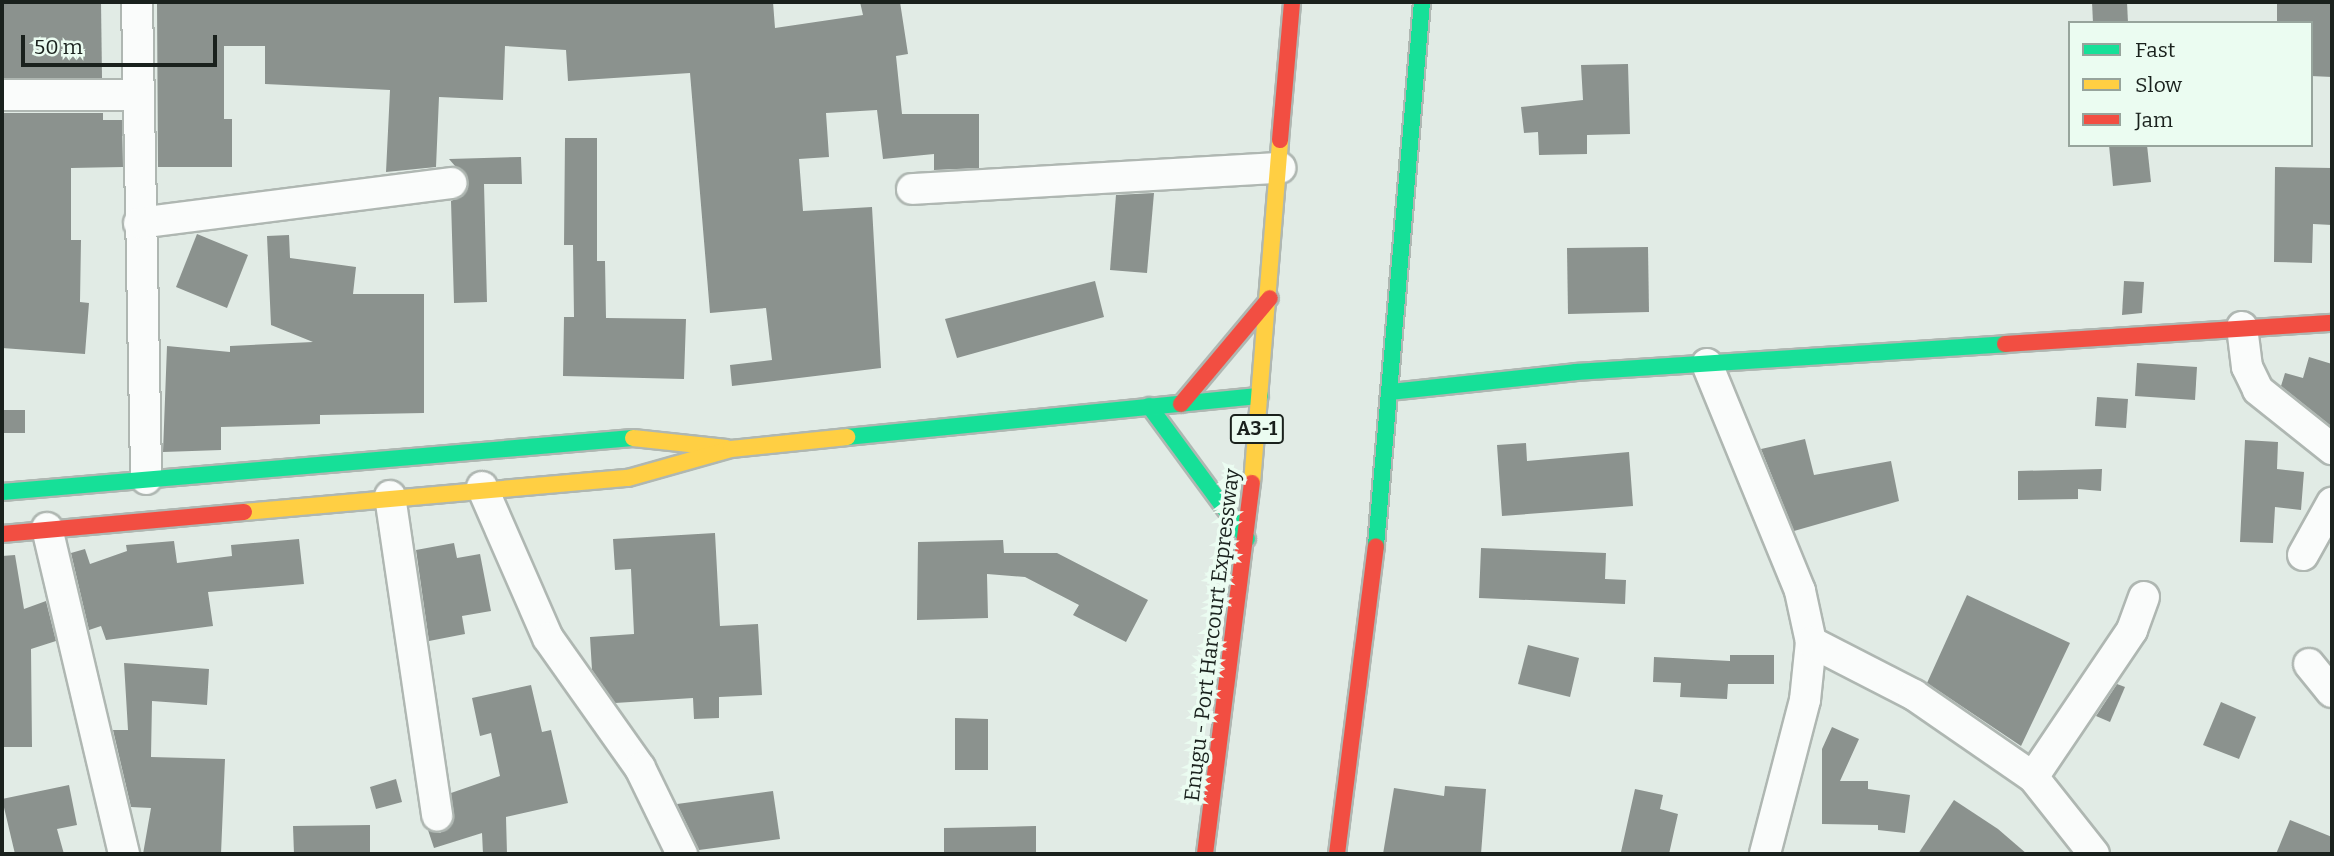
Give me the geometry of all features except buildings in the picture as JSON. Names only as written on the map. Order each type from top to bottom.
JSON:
[{"type":"main road","name":"Enugu - Port Harcourt Expressway","points":[[1205,854],[1247,539],[1270,298],[1292,2]]},
{"type":"main road","points":[[1337,854],[1371,600],[1422,2]]},
{"type":"main road","points":[[1181,404],[1270,298]]},
{"type":"main road","points":[[1390,392],[1707,364],[2332,323]]},
{"type":"main road","points":[[2,534],[482,487],[628,478],[731,449],[1261,396]]},
{"type":"main road","points":[[1149,406],[1247,539]]},
{"type":"main road","points":[[2,492],[609,439],[656,438],[731,449]]},
{"type":"street","points":[[137,2],[139,223],[146,479]]},
{"type":"street","points":[[2,95],[137,95]]},
{"type":"street","points":[[912,189],[1280,168]]},
{"type":"street","points":[[139,223],[451,183]]},
{"type":"street","points":[[2242,327],[2247,367],[2258,390],[2332,449]]},
{"type":"street","points":[[1707,364],[1800,591],[1811,642],[1798,734],[1765,854]]},
{"type":"street","points":[[482,487],[548,638],[640,768],[682,854]]},
{"type":"street","points":[[390,496],[437,816]]},
{"type":"street","points":[[2303,555],[2332,503]]},
{"type":"street","points":[[47,528],[124,854]]},
{"type":"street","points":[[2034,777],[2132,630],[2144,597]]},
{"type":"street","points":[[1811,642],[1914,695],[2034,777],[2094,854]]},
{"type":"street","points":[[2309,664],[2332,692]]},
{"type":"traffic: fast","points":[[1376,546],[1422,2]]},
{"type":"traffic: fast","points":[[1390,392],[1576,372],[2005,344]]},
{"type":"traffic: fast","points":[[847,437],[1260,396]]},
{"type":"traffic: fast","points":[[1149,406],[1247,539]]},
{"type":"traffic: fast","points":[[2,492],[633,438]]},
{"type":"traffic: slow","points":[[1252,483],[1280,140]]},
{"type":"traffic: slow","points":[[244,512],[628,478],[731,449],[847,437]]},
{"type":"traffic: slow","points":[[633,438],[726,448]]},
{"type":"traffic: jam","points":[[1280,140],[1292,2]]},
{"type":"traffic: jam","points":[[1181,404],[1270,298]]},
{"type":"traffic: jam","points":[[2005,344],[2332,323]]},
{"type":"traffic: jam","points":[[1205,854],[1252,483]]},
{"type":"traffic: jam","points":[[2,534],[244,512]]},
{"type":"traffic: jam","points":[[1337,854],[1376,546]]}]
